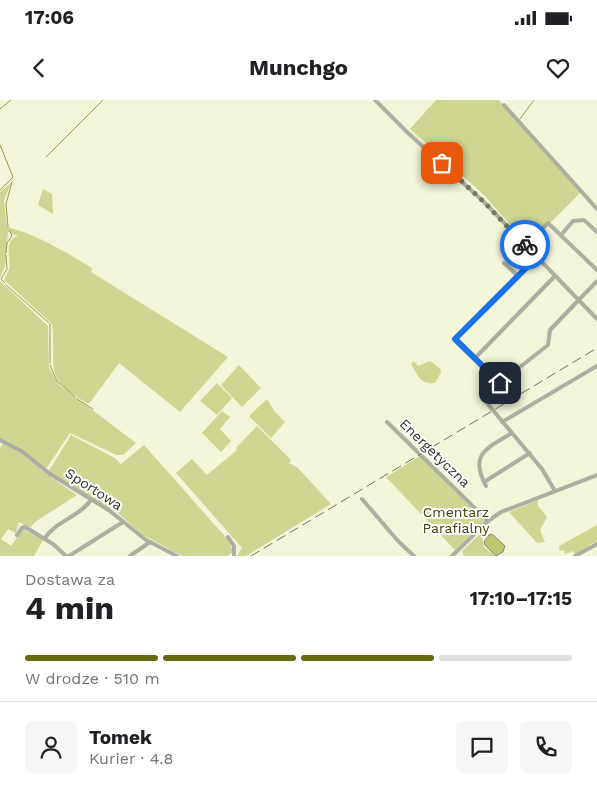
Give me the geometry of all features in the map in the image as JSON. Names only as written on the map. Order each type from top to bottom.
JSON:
[{"type":"street","points":[[375,100],[408,133],[479,197],[597,319]]},
{"type":"street","points":[[504,104],[597,209]]},
{"type":"street","points":[[561,235],[573,222],[584,220],[597,232]]},
{"type":"street","points":[[526,246],[548,223],[597,270]]},
{"type":"street","points":[[500,383],[476,357],[455,339],[537,257]]},
{"type":"street","points":[[504,263],[518,276]]},
{"type":"street","points":[[476,357],[555,276]]},
{"type":"street","points":[[555,491],[550,480],[530,453],[482,397],[549,345],[550,331],[597,282]]},
{"type":"street","points":[[502,422],[597,366]]},
{"type":"street","name":"Energetyczna","points":[[387,422],[488,521]]},
{"type":"street","points":[[512,433],[487,448],[481,456],[478,468],[485,484],[530,453]]},
{"type":"street","name":"Sportowa","points":[[0,440],[20,450],[50,474],[91,500],[150,542],[177,556]]},
{"type":"street","points":[[456,555],[488,521],[506,510],[597,475]]},
{"type":"street","points":[[362,499],[398,541],[414,556]]},
{"type":"street","points":[[45,538],[50,531],[83,511],[91,500]]},
{"type":"street","points":[[17,535],[25,527],[45,538],[68,556],[123,522]]},
{"type":"street","points":[[228,537],[234,547],[234,556]]},
{"type":"street","points":[[130,556],[150,542]]},
{"type":"street","points":[[575,556],[597,544]]},
{"type":"green space","points":[[436,100],[499,100],[581,192],[528,245],[483,194],[410,129]]},
{"type":"green space","points":[[11,183],[4,201],[7,227],[51,244],[92,268],[91,272],[228,357],[180,412],[119,363],[89,404],[64,387],[58,379],[54,371],[53,362],[52,324],[4,280],[9,269],[9,245],[13,238],[18,236],[8,232],[5,266],[0,278],[0,192]]},
{"type":"green space","points":[[43,189],[52,194],[53,214],[38,205]]},
{"type":"green space","points":[[0,281],[48,326],[49,368],[59,385],[136,443],[123,455],[116,455],[70,433],[46,469],[0,438]]},
{"type":"green space","points":[[414,361],[418,366],[430,361],[440,368],[441,372],[435,383],[423,381],[420,378],[411,364]]},
{"type":"green space","points":[[239,365],[261,388],[242,407],[221,385]]},
{"type":"green space","points":[[217,383],[232,398],[217,415],[200,401]]},
{"type":"green space","points":[[267,399],[275,412],[285,422],[271,438],[249,416]]},
{"type":"green space","points":[[222,411],[230,417],[220,429],[231,441],[221,452],[202,433]]},
{"type":"green space","points":[[257,426],[291,460],[289,463],[298,468],[331,504],[246,556],[237,556],[242,548],[176,473],[192,459],[207,475],[237,450],[236,448]]},
{"type":"green space","points":[[71,435],[115,458],[121,464],[144,445],[229,541],[233,552],[228,556],[182,556],[143,535],[111,507],[108,509],[48,472]]},
{"type":"green space","points":[[3,443],[23,454],[53,479],[77,495],[35,522],[30,528],[19,522],[16,533],[8,529],[1,539],[11,546],[23,529],[43,540],[34,556],[0,556],[0,448]]},
{"type":"green space","name":"Cmentarz Parafialny","points":[[420,456],[485,521],[455,550],[386,477]]},
{"type":"green space","points":[[538,500],[538,506],[547,517],[540,530],[545,542],[537,543],[509,512]]},
{"type":"green space","points":[[597,525],[597,541],[575,554],[573,551],[565,554],[564,550],[560,551],[559,546]]},
{"type":"green space","points":[[481,533],[484,547],[496,556],[464,556],[462,551]]},
{"type":"building","points":[[492,534],[505,546],[503,552],[496,556],[484,542]]},
{"type":"waterway","points":[[0,109],[11,100]]},
{"type":"waterway","points":[[46,157],[103,100]]},
{"type":"waterway","points":[[520,119],[534,100]]},
{"type":"waterway","points":[[0,145],[13,177],[0,190]]},
{"type":"waterway","points":[[8,227],[6,204],[12,182]]},
{"type":"waterway","points":[[6,253],[7,243],[12,236],[10,231]]},
{"type":"waterway","points":[[5,283],[1,279],[7,269],[6,255]]},
{"type":"waterway","points":[[6,285],[49,323]]},
{"type":"waterway","points":[[50,324],[50,363]]},
{"type":"waterway","points":[[50,365],[57,381],[75,397]]},
{"type":"waterway","points":[[77,399],[93,409]]},
{"type":"railway","points":[[251,556],[597,348]]},
{"type":"way so far","points":[[442,163],[484,202],[525,245]]},
{"type":"route","points":[[500,383],[483,363],[455,339],[537,257],[525,245]]}]
